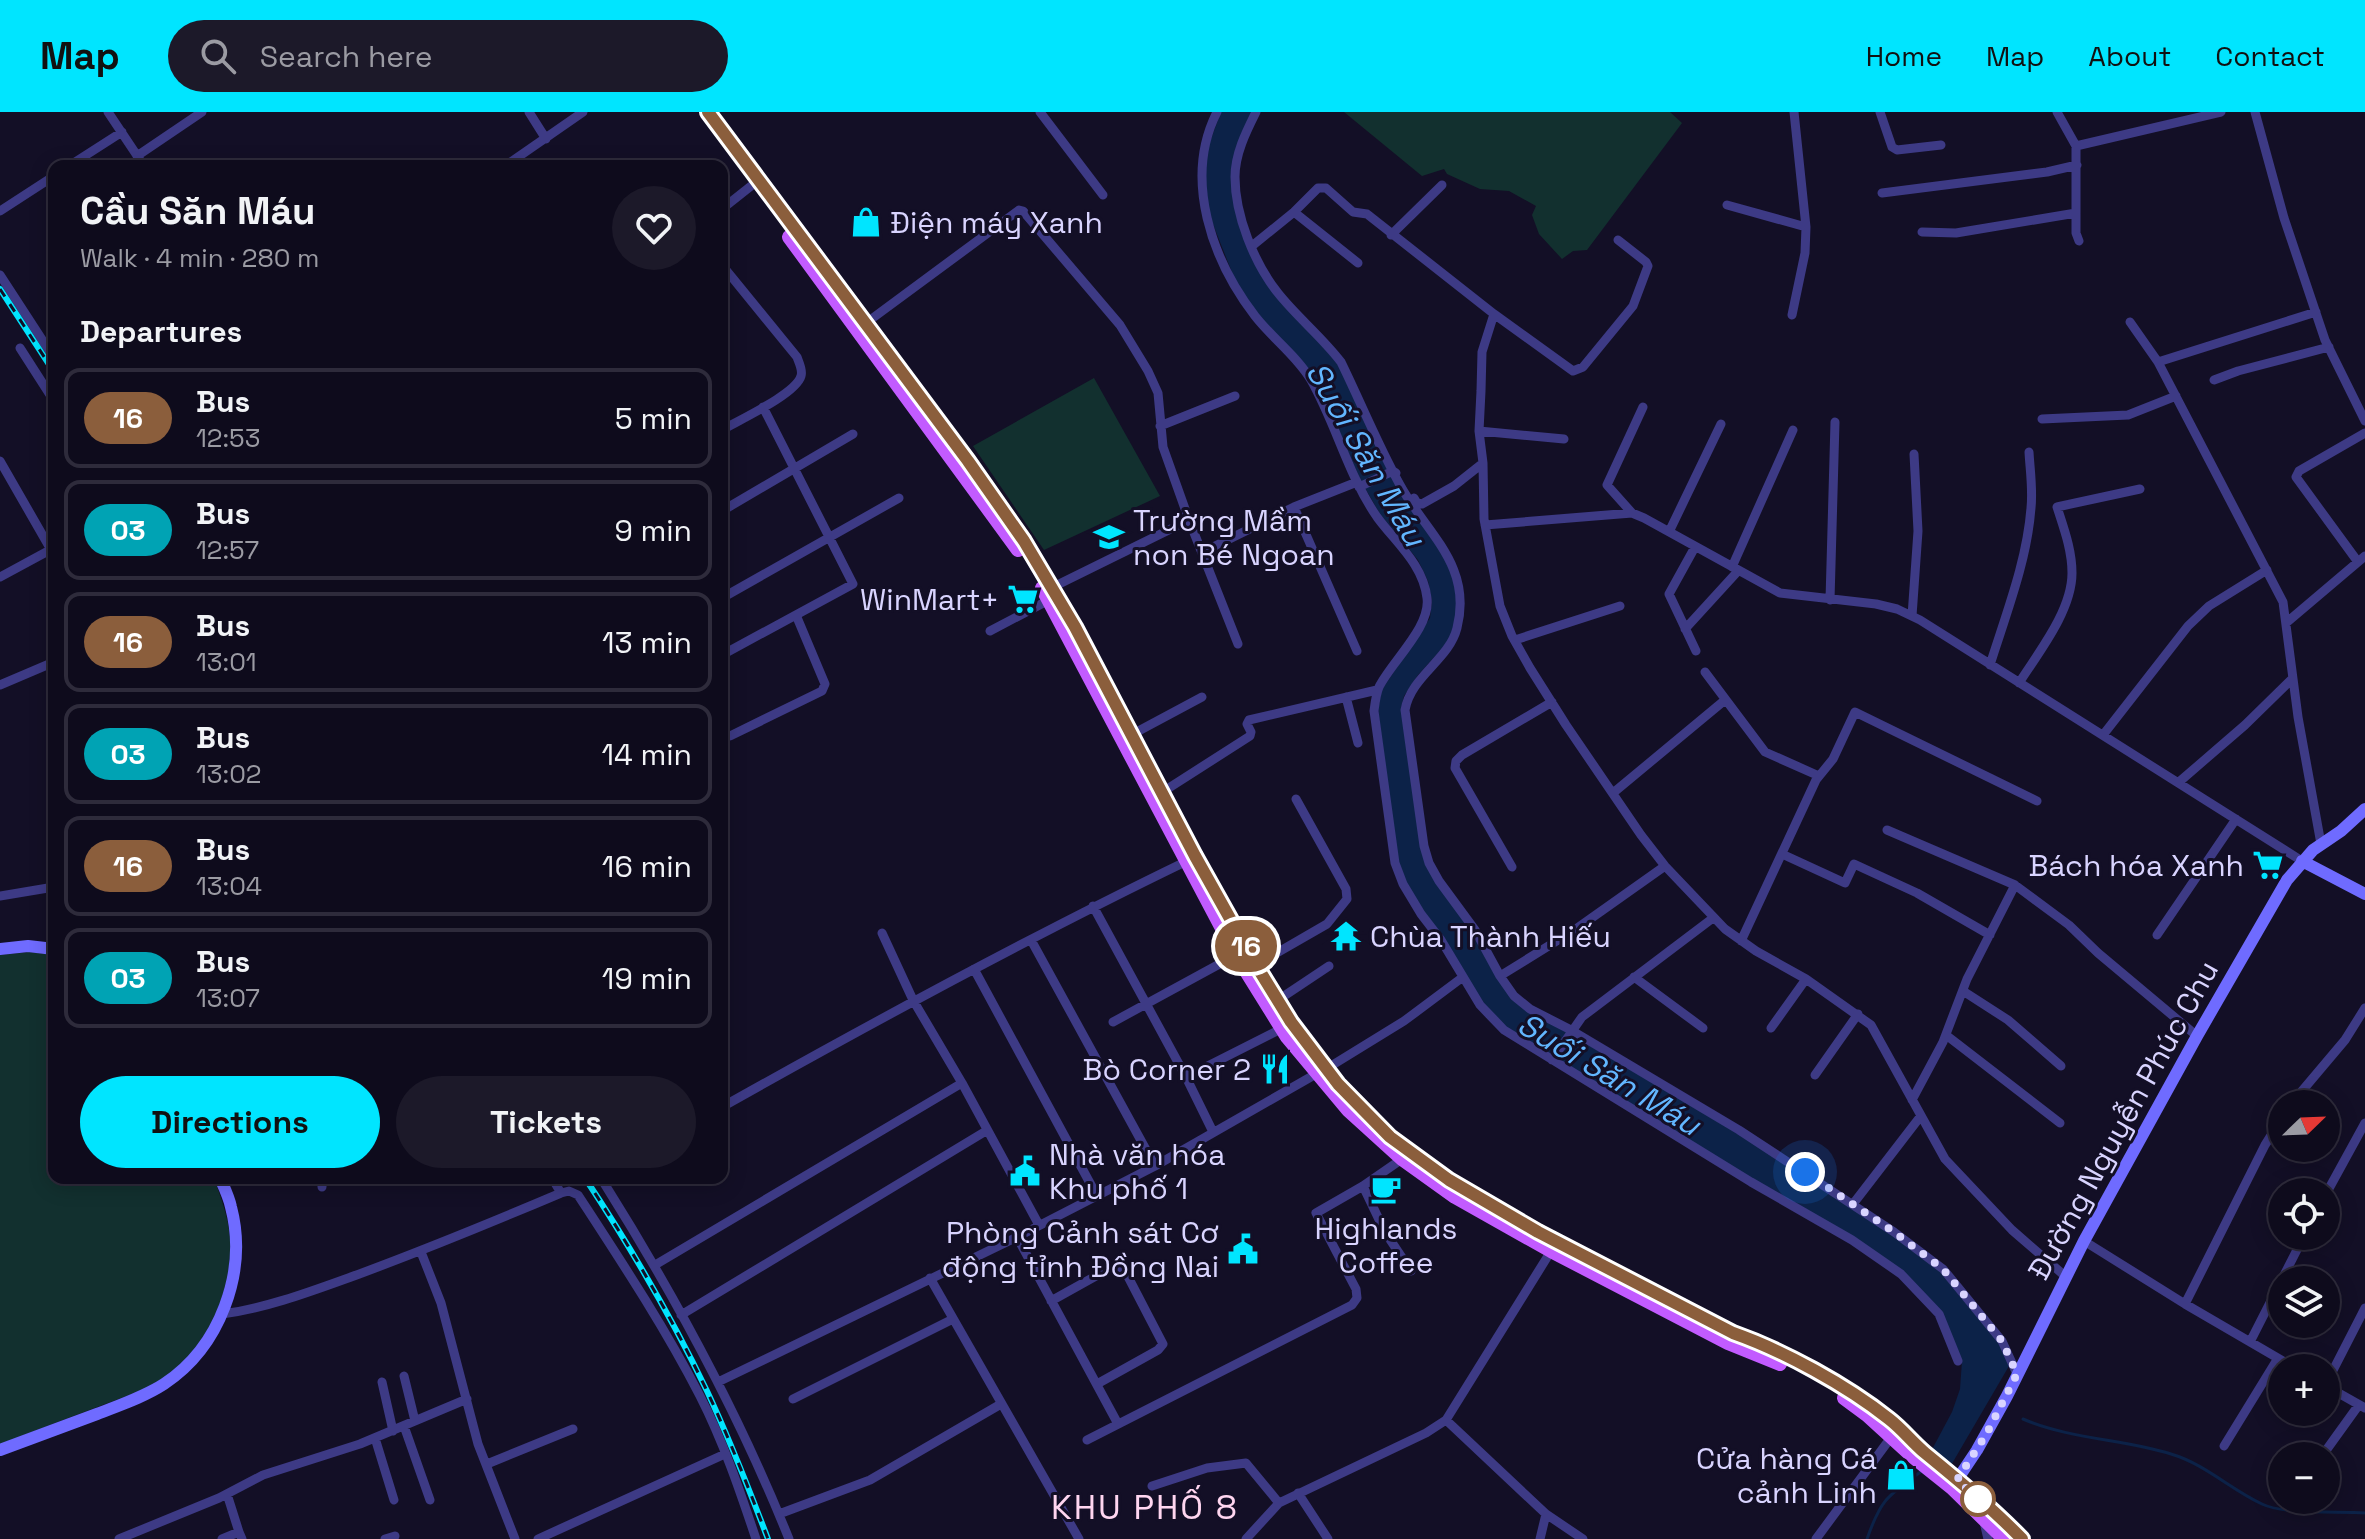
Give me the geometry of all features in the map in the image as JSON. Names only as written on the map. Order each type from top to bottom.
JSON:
[{"type":"main road","points":[[696,112],[751,186],[777,212],[866,323],[1002,508],[1131,735],[1256,965],[1321,1072]]},
{"type":"main road","points":[[708,112],[1051,594],[1185,862],[1281,1029],[1405,1156],[1455,1197],[1551,1251],[1704,1324],[1803,1366],[1867,1402],[1892,1421],[1915,1452]]},
{"type":"main road","points":[[1405,1156],[1704,1324],[1728,1343],[1806,1376],[1849,1402],[2022,1539]]},
{"type":"main road","points":[[1955,1483],[2004,1539]]},
{"type":"street","points":[[108,112],[140,160]]},
{"type":"street","points":[[137,156],[202,112]]},
{"type":"street","points":[[529,112],[546,139]]},
{"type":"street","points":[[514,160],[583,112]]},
{"type":"street","points":[[1040,112],[1103,195]]},
{"type":"street","points":[[1217,112],[1204,146],[1201,178],[1206,215],[1234,286],[1256,318],[1310,378],[1358,484],[1377,517],[1414,562],[1424,582],[1428,601],[1426,617],[1377,690],[1374,711],[1395,863],[1403,884],[1480,1005],[1504,1030],[1751,1182],[1852,1240],[1901,1274],[1939,1314],[1958,1361]]},
{"type":"street","points":[[1256,112],[1240,149],[1235,175],[1238,206],[1252,246],[1279,294],[1341,362],[1401,487],[1444,547],[1458,581],[1460,611],[1457,632],[1407,698],[1405,710],[1424,846],[1439,881],[1475,930],[1514,996],[1530,1009],[1739,1130],[1894,1232],[1943,1269],[2002,1341],[2017,1374]]},
{"type":"street","points":[[1792,315],[1805,253],[1806,227],[1794,112]]},
{"type":"street","points":[[1880,112],[1892,147],[1897,150],[1941,145]]},
{"type":"street","points":[[2057,112],[2076,146],[2076,233],[2079,241]]},
{"type":"street","points":[[2076,146],[2221,112]]},
{"type":"street","points":[[2255,112],[2284,218],[2316,312],[2329,347],[2365,421]]},
{"type":"street","points":[[78,160],[122,132]]},
{"type":"street","points":[[1882,193],[2047,172],[2077,165]]},
{"type":"street","points":[[0,211],[48,180]]},
{"type":"street","points":[[1391,235],[1442,185]]},
{"type":"street","points":[[728,204],[751,186]]},
{"type":"street","points":[[1252,246],[1318,188],[1326,188],[1353,212],[1367,214],[1494,314],[1573,371],[1583,367],[1633,306],[1648,266],[1618,240]]},
{"type":"street","points":[[1727,205],[1806,227]]},
{"type":"street","points":[[866,323],[1015,212],[1022,210],[1120,325],[1148,371],[1158,393],[1165,456],[1238,644]]},
{"type":"street","points":[[1294,212],[1358,263]]},
{"type":"street","points":[[1922,232],[1956,233],[2076,213]]},
{"type":"street","points":[[728,272],[797,357],[801,368],[801,377],[794,386],[728,427]]},
{"type":"street","points":[[0,275],[48,349]]},
{"type":"street","points":[[2158,362],[2316,312]]},
{"type":"street","points":[[1494,314],[1482,352],[1479,431],[1485,525],[1500,606],[1515,640],[1552,702],[1665,866],[1713,918],[1741,941],[1858,1014],[1876,1032],[1937,1148],[2012,1230],[2065,1276]]},
{"type":"street","points":[[2130,322],[2158,362],[2283,602],[2321,844]]},
{"type":"street","points":[[2214,380],[2329,347]]},
{"type":"street","points":[[20,348],[48,392]]},
{"type":"street","points":[[1160,426],[1235,396]]},
{"type":"street","points":[[2042,419],[2128,415],[2176,396]]},
{"type":"street","points":[[728,652],[853,584],[763,407]]},
{"type":"street","points":[[1643,407],[1607,485],[1632,513],[1780,593],[1876,604],[1912,616],[2302,861],[2365,894]]},
{"type":"street","points":[[1830,600],[1835,422]]},
{"type":"street","points":[[1669,532],[1721,424]]},
{"type":"street","points":[[1685,629],[1735,569],[1793,430]]},
{"type":"street","points":[[1479,431],[1564,439]]},
{"type":"street","points":[[2286,623],[2361,559],[2296,477],[2299,471],[2365,433]]},
{"type":"street","points":[[728,508],[853,434]]},
{"type":"street","points":[[1990,665],[2028,533],[2031,506],[2029,452]]},
{"type":"street","points":[[1912,616],[1918,531],[1914,454]]},
{"type":"street","points":[[0,461],[48,545]]},
{"type":"street","points":[[1393,471],[1417,503],[1422,504],[1454,486],[1483,463]]},
{"type":"street","points":[[1203,552],[1294,507],[1393,471]]},
{"type":"street","points":[[2019,683],[2050,635],[2069,594],[2072,573],[2070,551],[2057,507],[2140,489]]},
{"type":"street","points":[[728,595],[899,498]]},
{"type":"street","points":[[1294,507],[1357,651]]},
{"type":"street","points":[[1485,525],[1632,513]]},
{"type":"street","points":[[990,631],[1051,594],[1189,520]]},
{"type":"street","points":[[1695,547],[1669,594],[1696,651]]},
{"type":"street","points":[[0,577],[48,554]]},
{"type":"street","points":[[2103,735],[2188,626],[2209,606],[2267,570]]},
{"type":"street","points":[[1515,640],[1620,606]]},
{"type":"street","points":[[730,736],[822,691],[825,684],[796,615]]},
{"type":"street","points":[[0,685],[48,665]]},
{"type":"street","points":[[1705,672],[1765,752],[1819,776]]},
{"type":"street","points":[[2179,782],[2293,678]]},
{"type":"street","points":[[1161,793],[1250,736],[1249,720],[1377,690]]},
{"type":"street","points":[[1131,735],[1202,697]]},
{"type":"street","points":[[1346,697],[1358,743]]},
{"type":"street","points":[[1613,793],[1725,700]]},
{"type":"street","points":[[1512,867],[1455,768],[1456,761],[1552,702]]},
{"type":"street","points":[[1741,941],[1819,776],[1833,759],[1855,712],[2037,801]]},
{"type":"street","points":[[1256,965],[1327,924],[1347,899],[1346,889],[1296,799]]},
{"type":"street","name":"Đường Nguyễn Phúc Chu","points":[[1955,1483],[1987,1433],[2065,1276],[2287,880],[2302,861],[2365,809]]},
{"type":"street","points":[[2157,935],[2236,819]]},
{"type":"street","points":[[1887,830],[2015,885],[2069,925],[2197,1036]]},
{"type":"street","points":[[1782,854],[1845,883],[1854,864],[1917,893],[1990,935]]},
{"type":"street","points":[[728,1104],[913,1000],[1185,862]]},
{"type":"street","points":[[1500,976],[1576,929],[1665,866]]},
{"type":"street","points":[[1912,1100],[1946,1035],[1963,991],[2015,885]]},
{"type":"street","points":[[0,896],[48,888]]},
{"type":"street","points":[[1093,906],[1213,1132]]},
{"type":"street","points":[[1552,1060],[1582,1017],[1713,918]]},
{"type":"street","points":[[882,933],[913,1000],[1039,1225]]},
{"type":"street","points":[[1031,940],[1155,1166]]},
{"type":"street","points":[[0,949],[28,946],[48,948]]},
{"type":"street","points":[[1113,1022],[1236,955]]},
{"type":"street","points":[[1278,1000],[1329,966]]},
{"type":"street","points":[[974,969],[1097,1196]]},
{"type":"street","points":[[718,1382],[1017,1237],[1155,1166],[1321,1072],[1404,1021],[1463,977]]},
{"type":"street","points":[[1634,977],[1703,1028]]},
{"type":"street","points":[[1771,1028],[1806,979]]},
{"type":"street","points":[[1963,991],[2008,1020],[2061,1066]]},
{"type":"street","points":[[2303,1090],[2345,1040],[2365,1008]]},
{"type":"street","points":[[1815,1075],[1858,1014]]},
{"type":"street","points":[[1186,1077],[1281,1029]]},
{"type":"street","points":[[1946,1035],[2060,1123]]},
{"type":"street","points":[[655,1265],[962,1083]]},
{"type":"street","points":[[1853,1204],[1920,1117]]},
{"type":"street","points":[[2335,1178],[2365,1123]]},
{"type":"street","points":[[681,1315],[986,1131]]},
{"type":"street","points":[[2185,1304],[2268,1140]]},
{"type":"street","points":[[1087,1440],[1352,1305],[1357,1298],[1356,1289],[1316,1213],[1363,1186],[1405,1156]]},
{"type":"street","points":[[0,1450],[135,1399],[164,1384],[186,1366],[207,1342],[222,1314],[233,1277],[236,1239],[231,1207],[222,1184]]},
{"type":"street","points":[[556,1184],[561,1193]]},
{"type":"street","points":[[609,1184],[743,1430],[789,1539]]},
{"type":"street","points":[[1363,1186],[1385,1232],[1411,1271]]},
{"type":"street","points":[[222,1314],[236,1313],[321,1288],[421,1252],[569,1191],[578,1195],[661,1324],[701,1398],[756,1539]]},
{"type":"street","points":[[1017,1237],[1118,1424]]},
{"type":"street","points":[[2084,1241],[2271,1354]]},
{"type":"street","points":[[2250,1342],[2297,1250]]},
{"type":"street","points":[[1246,1539],[1279,1503],[1426,1433],[1446,1420],[1551,1251]]},
{"type":"street","points":[[421,1252],[441,1303],[478,1444],[515,1539]]},
{"type":"street","points":[[1051,1301],[1112,1267],[1124,1269],[1163,1344],[1158,1350],[1097,1384]]},
{"type":"street","points":[[930,1278],[1079,1539]]},
{"type":"street","points":[[2340,1357],[2365,1308]]},
{"type":"street","points":[[793,1399],[953,1319]]},
{"type":"street","points":[[2224,1446],[2268,1374]]},
{"type":"street","points":[[404,1376],[415,1421]]},
{"type":"street","points":[[382,1382],[393,1431]]},
{"type":"street","points":[[2333,1442],[2362,1407],[2340,1394]]},
{"type":"street","points":[[119,1539],[227,1494],[263,1475],[375,1438],[467,1399]]},
{"type":"street","points":[[779,1514],[870,1480],[1001,1404]]},
{"type":"street","points":[[1446,1420],[1546,1514],[1583,1539]]},
{"type":"street","points":[[404,1426],[430,1500]]},
{"type":"street","points":[[487,1464],[573,1429]]},
{"type":"street","points":[[1816,1539],[1892,1436]]},
{"type":"street","points":[[375,1438],[394,1500]]},
{"type":"street","points":[[538,1539],[555,1536],[725,1454]]},
{"type":"street","points":[[1152,1486],[1207,1468],[1246,1463],[1279,1503]]},
{"type":"street","points":[[1298,1493],[1328,1539]]},
{"type":"street","points":[[222,1539],[240,1535],[227,1494]]},
{"type":"street","points":[[1540,1539],[1546,1514]]},
{"type":"street","points":[[1984,1519],[1988,1539]]},
{"type":"green space","points":[[1344,112],[1670,112],[1682,123],[1587,250],[1573,251],[1562,259],[1539,234],[1532,215],[1536,206],[1509,191],[1480,189],[1447,174],[1444,169],[1422,176]]},
{"type":"green space","points":[[1094,378],[1160,496],[1044,550],[973,446]]},
{"type":"green space","points":[[30,952],[48,954],[48,1184],[216,1184],[228,1222],[230,1257],[222,1298],[214,1318],[204,1336],[177,1368],[135,1393],[0,1444],[0,955]]},
{"type":"water","name":"Suối Săn Máu","points":[[1221,112],[1252,112],[1231,175],[1265,282],[1338,364],[1440,548],[1455,582],[1457,610],[1453,630],[1447,643],[1404,696],[1401,709],[1421,849],[1511,999],[1739,1134],[1892,1235],[1940,1272],[1998,1342],[2009,1366],[1950,1467],[1937,1483],[1920,1472],[1952,1412],[1960,1389],[1962,1361],[1942,1312],[1903,1271],[1507,1028],[1483,1003],[1406,883],[1398,862],[1378,711],[1381,691],[1430,618],[1432,601],[1428,581],[1418,560],[1380,514],[1361,481],[1321,391],[1237,285],[1209,214],[1205,178],[1208,147]]},
{"type":"waterway","name":"Suối Săn Máu","points":[[2023,1419],[2059,1431],[2183,1458],[2250,1498],[2272,1507],[2365,1513]]},
{"type":"waterway","points":[[1867,1539],[1882,1505],[1923,1470]]},
{"type":"railway","points":[[0,289],[48,363]]},
{"type":"railway","points":[[589,1184],[650,1283],[694,1364],[768,1539]]},
{"type":"bus line","name":"16","points":[[708,112],[1024,541],[1098,669],[1161,793],[1256,965],[1291,1022],[1348,1095],[1409,1152],[1500,1211],[1867,1402],[2022,1539]]},
{"type":"place","name":"Điện máy Xanh","points":[[866,222]]},
{"type":"place","name":"Trường Mầm non Bé Ngoan","points":[[1109,537]]},
{"type":"place","name":"WinMart+","points":[[1023,599]]},
{"type":"place","name":"Bách hóa Xanh","points":[[2268,865]]},
{"type":"place","name":"Chùa Thành Hiếu","points":[[1346,936]]},
{"type":"place","name":"Bò Corner 2","points":[[1275,1069]]},
{"type":"place","name":"Nhà văn hóa Khu phố 1","points":[[1025,1171]]},
{"type":"place","name":"Highlands Coffee","points":[[1386,1189]]},
{"type":"place","name":"Phòng Cảnh sát Cơ động tỉnh Đồng Nai","points":[[1243,1249]]},
{"type":"place","name":"Cửa hàng Cá cảnh Linh","points":[[1901,1475]]},
{"type":"district","name":"KHU PHỐ 8","points":[[1145,1507]]},
{"type":"route","points":[[1805,1172],[1943,1269],[2002,1341],[2017,1374],[1987,1433],[1957,1480],[1978,1499]]}]
